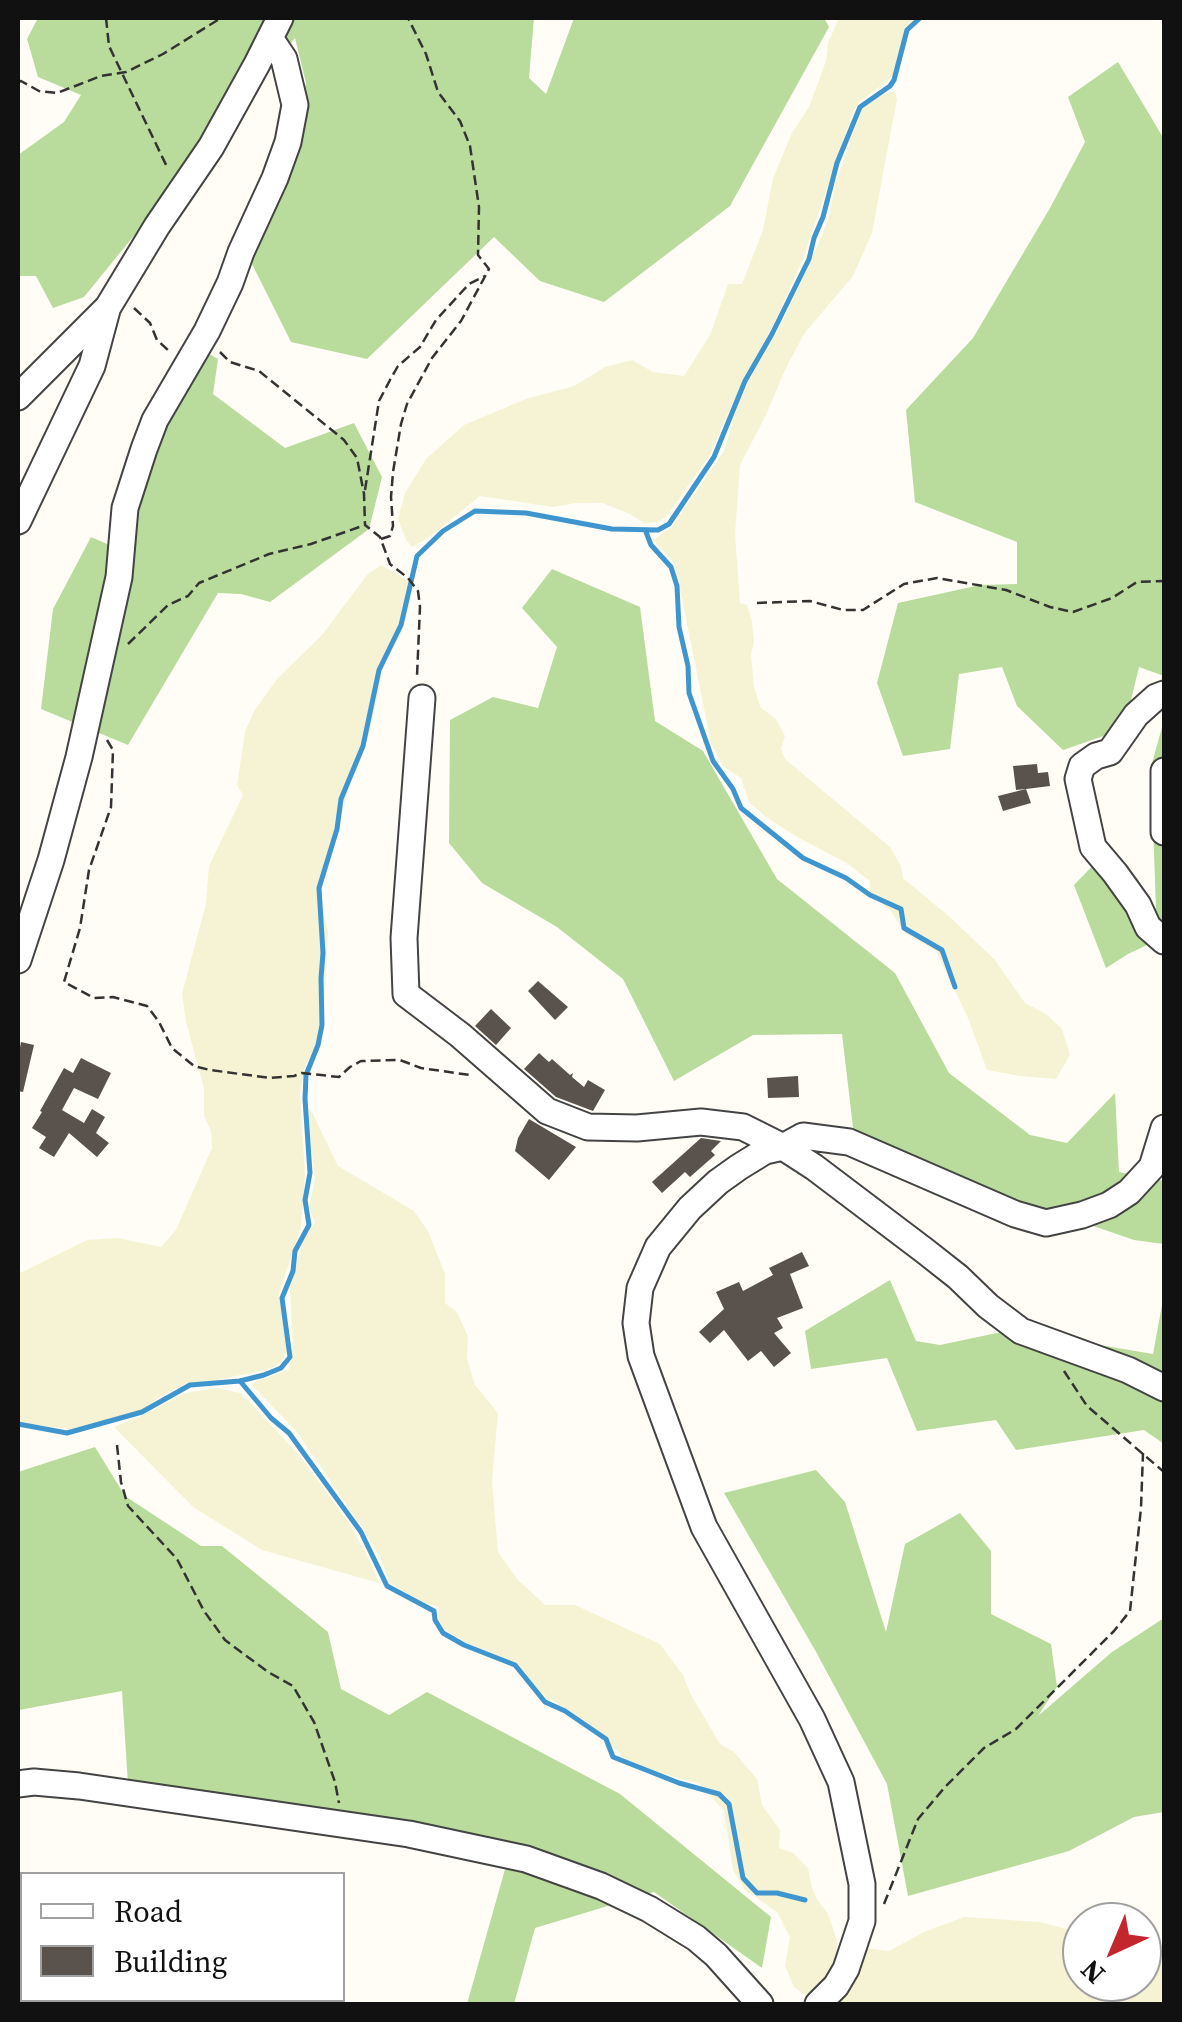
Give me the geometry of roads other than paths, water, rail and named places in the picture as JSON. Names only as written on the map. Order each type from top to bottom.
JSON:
[{"type":"street","points":[[18,396],[108,307],[211,147],[275,28]]},
{"type":"street","points":[[18,960],[79,757],[119,577],[125,508],[156,420],[230,283],[288,142],[294,105],[275,28]]},
{"type":"street","points":[[18,521],[92,366],[108,307]]},
{"type":"street","points":[[1164,694],[1136,715],[1110,752],[1082,766],[1078,779],[1093,847],[1138,905],[1148,927],[1164,941]]},
{"type":"street","points":[[422,698],[404,938],[406,994],[546,1110],[588,1127],[636,1128],[701,1122],[743,1128],[814,1167],[925,1250],[1021,1331],[1128,1370],[1164,1388]]},
{"type":"street","points":[[1164,770],[1164,832]]},
{"type":"street","points":[[818,2004],[846,1969],[862,1921],[862,1884],[841,1782],[812,1720],[704,1527],[641,1356],[636,1323],[640,1288],[658,1247],[690,1208],[739,1167],[765,1151],[803,1136],[849,1142],[1015,1214],[1046,1223],[1082,1216],[1128,1192],[1152,1167],[1164,1128]]},
{"type":"street","points":[[18,1784],[79,1786],[343,1824],[526,1859],[600,1886],[649,1909],[696,1938],[760,2004]]},
{"type":"waterway","points":[[18,1424],[67,1433],[142,1412],[190,1385],[264,1375],[281,1368],[290,1357],[282,1298],[293,1271],[295,1251],[309,1225],[305,1200],[310,1173],[305,1099],[306,1075],[322,1025],[319,888],[337,829],[341,799],[363,746],[379,670],[401,625],[417,556],[443,531],[475,511],[526,513],[612,529],[658,530],[669,524],[714,457],[745,381],[809,259],[837,163],[860,107],[890,86],[907,30],[920,18]]},
{"type":"waterway","points":[[646,532],[651,545],[671,567],[677,586],[689,693],[713,761],[741,808],[803,858],[901,909],[904,928],[942,950],[955,987]]},
{"type":"waterway","points":[[240,1381],[289,1433],[361,1532],[387,1586],[434,1611],[443,1633],[515,1665],[545,1702],[606,1739],[613,1757],[719,1794],[729,1804],[743,1878],[757,1893],[805,1900]]}]
